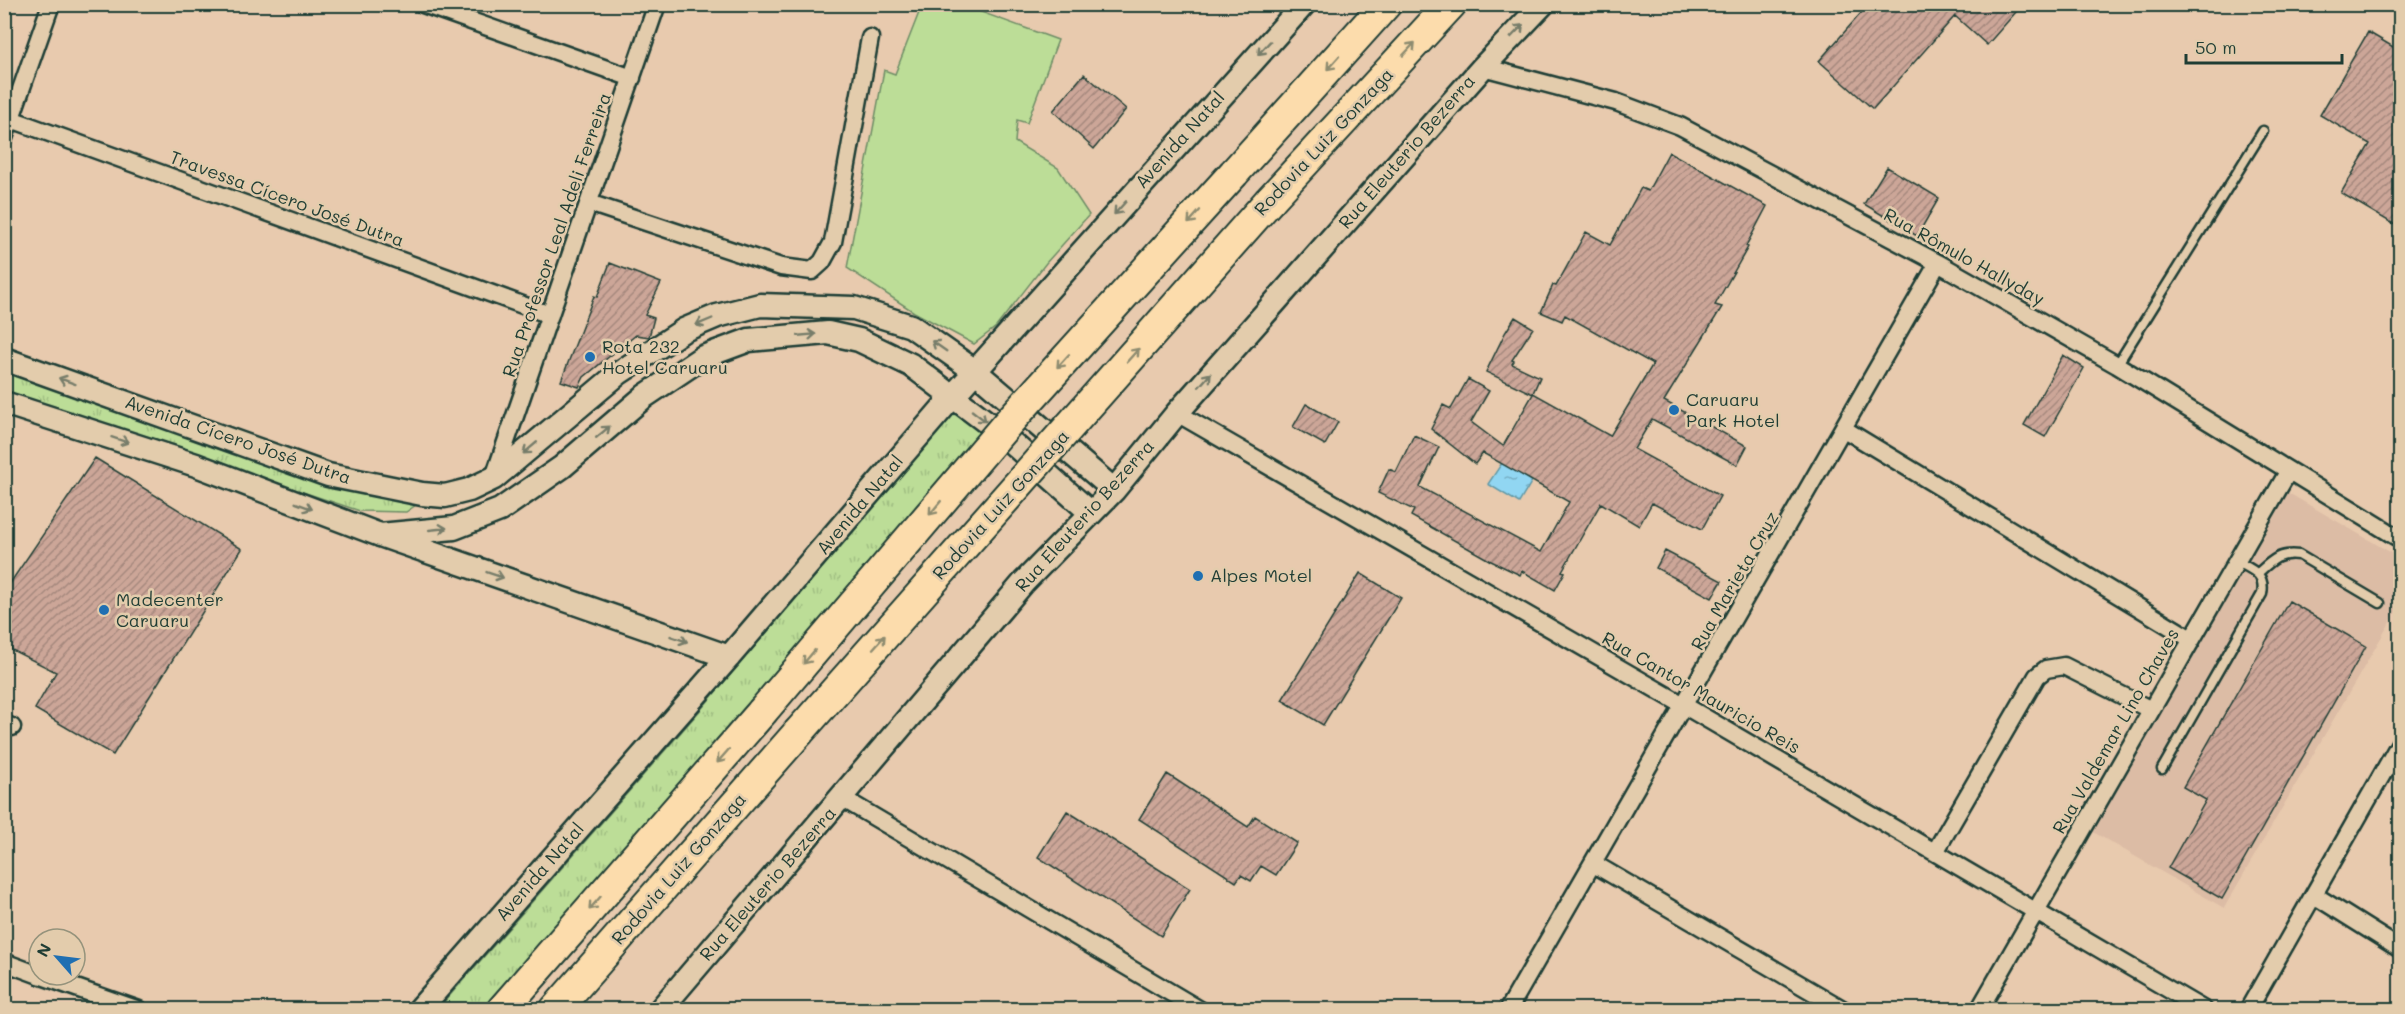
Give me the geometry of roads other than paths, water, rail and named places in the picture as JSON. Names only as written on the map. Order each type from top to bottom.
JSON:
[{"type":"highway","points":[[502,1010],[762,712],[1007,424],[1386,4]]},
{"type":"highway","name":"Rodovia Luiz Gonzaga","points":[[555,1010],[1270,200],[1451,4]]},
{"type":"street","points":[[4,138],[51,4]]},
{"type":"street","points":[[423,4],[632,78]]},
{"type":"street","name":"Rua Professor Leal Adeli Ferreira","points":[[494,478],[657,4]]},
{"type":"street","name":"Avenida Natal","points":[[419,1010],[729,657],[953,396],[1304,4]]},
{"type":"street","name":"Rua Eleuterio Bezerra","points":[[660,1010],[1024,582],[1114,490],[1177,413],[1483,66],[1543,4]]},
{"type":"street","points":[[589,202],[781,267],[812,271],[822,262],[832,242],[870,38]]},
{"type":"street","name":"Rua Rômulo Hallyday","points":[[1483,66],[1616,102],[1680,126],[1938,263],[2117,365],[2400,539]]},
{"type":"street","name":"Travessa Cícero José Dutra","points":[[11,119],[550,315]]},
{"type":"street","name":"Rua Marieta Cruz","points":[[1514,1008],[1938,263]]},
{"type":"street","name":"Avenida Cícero José Dutra","points":[[4,359],[340,477],[422,494],[445,496],[469,490],[494,478],[619,373],[675,336],[717,316],[760,305],[854,308],[911,326],[975,371],[1114,490]]},
{"type":"street","name":"Avenida Cícero José Dutra","points":[[4,403],[196,465],[380,535],[454,528],[500,510],[562,467],[655,390],[703,357],[749,340],[828,333],[859,340],[911,365],[1001,433],[1090,513]]},
{"type":"street","points":[[89,430],[101,393]]},
{"type":"street","name":"Rua Cantor Mauricio Reis","points":[[1177,413],[1685,706],[2204,1010]]},
{"type":"street","points":[[1844,429],[2191,639]]},
{"type":"street","name":"Rua Valdemar Lino Chaves","points":[[1979,1010],[2288,472]]},
{"type":"street","points":[[380,535],[729,657]]},
{"type":"street","points":[[1935,852],[2037,676],[2046,669],[2064,666],[2151,710]]},
{"type":"street","points":[[2248,1010],[2400,745]]},
{"type":"street","points":[[842,798],[1200,1010]]},
{"type":"street","points":[[1594,864],[1844,1010]]},
{"type":"street","points":[[2314,895],[2400,949]]},
{"type":"street","points":[[4,962],[27,971]]},
{"type":"street","points":[[73,987],[139,1010]]},
{"type":"lane","points":[[2117,365],[2263,131]]},
{"type":"lane","points":[[2258,573],[2276,556],[2287,553],[2300,555],[2380,603]]},
{"type":"lane","points":[[2162,769],[2262,594],[2264,584],[2258,573],[2236,561]]},
{"type":"water","points":[[1502,463],[1532,481],[1519,503],[1488,484]]},
{"type":"place","name":"Rota 232 Hotel Caruaru","points":[[590,357]]},
{"type":"place","name":"Caruaru Park Hotel","points":[[1674,410]]},
{"type":"place","name":"Alpes Motel","points":[[1198,576]]},
{"type":"place","name":"Madecenter Caruaru","points":[[104,610]]}]
